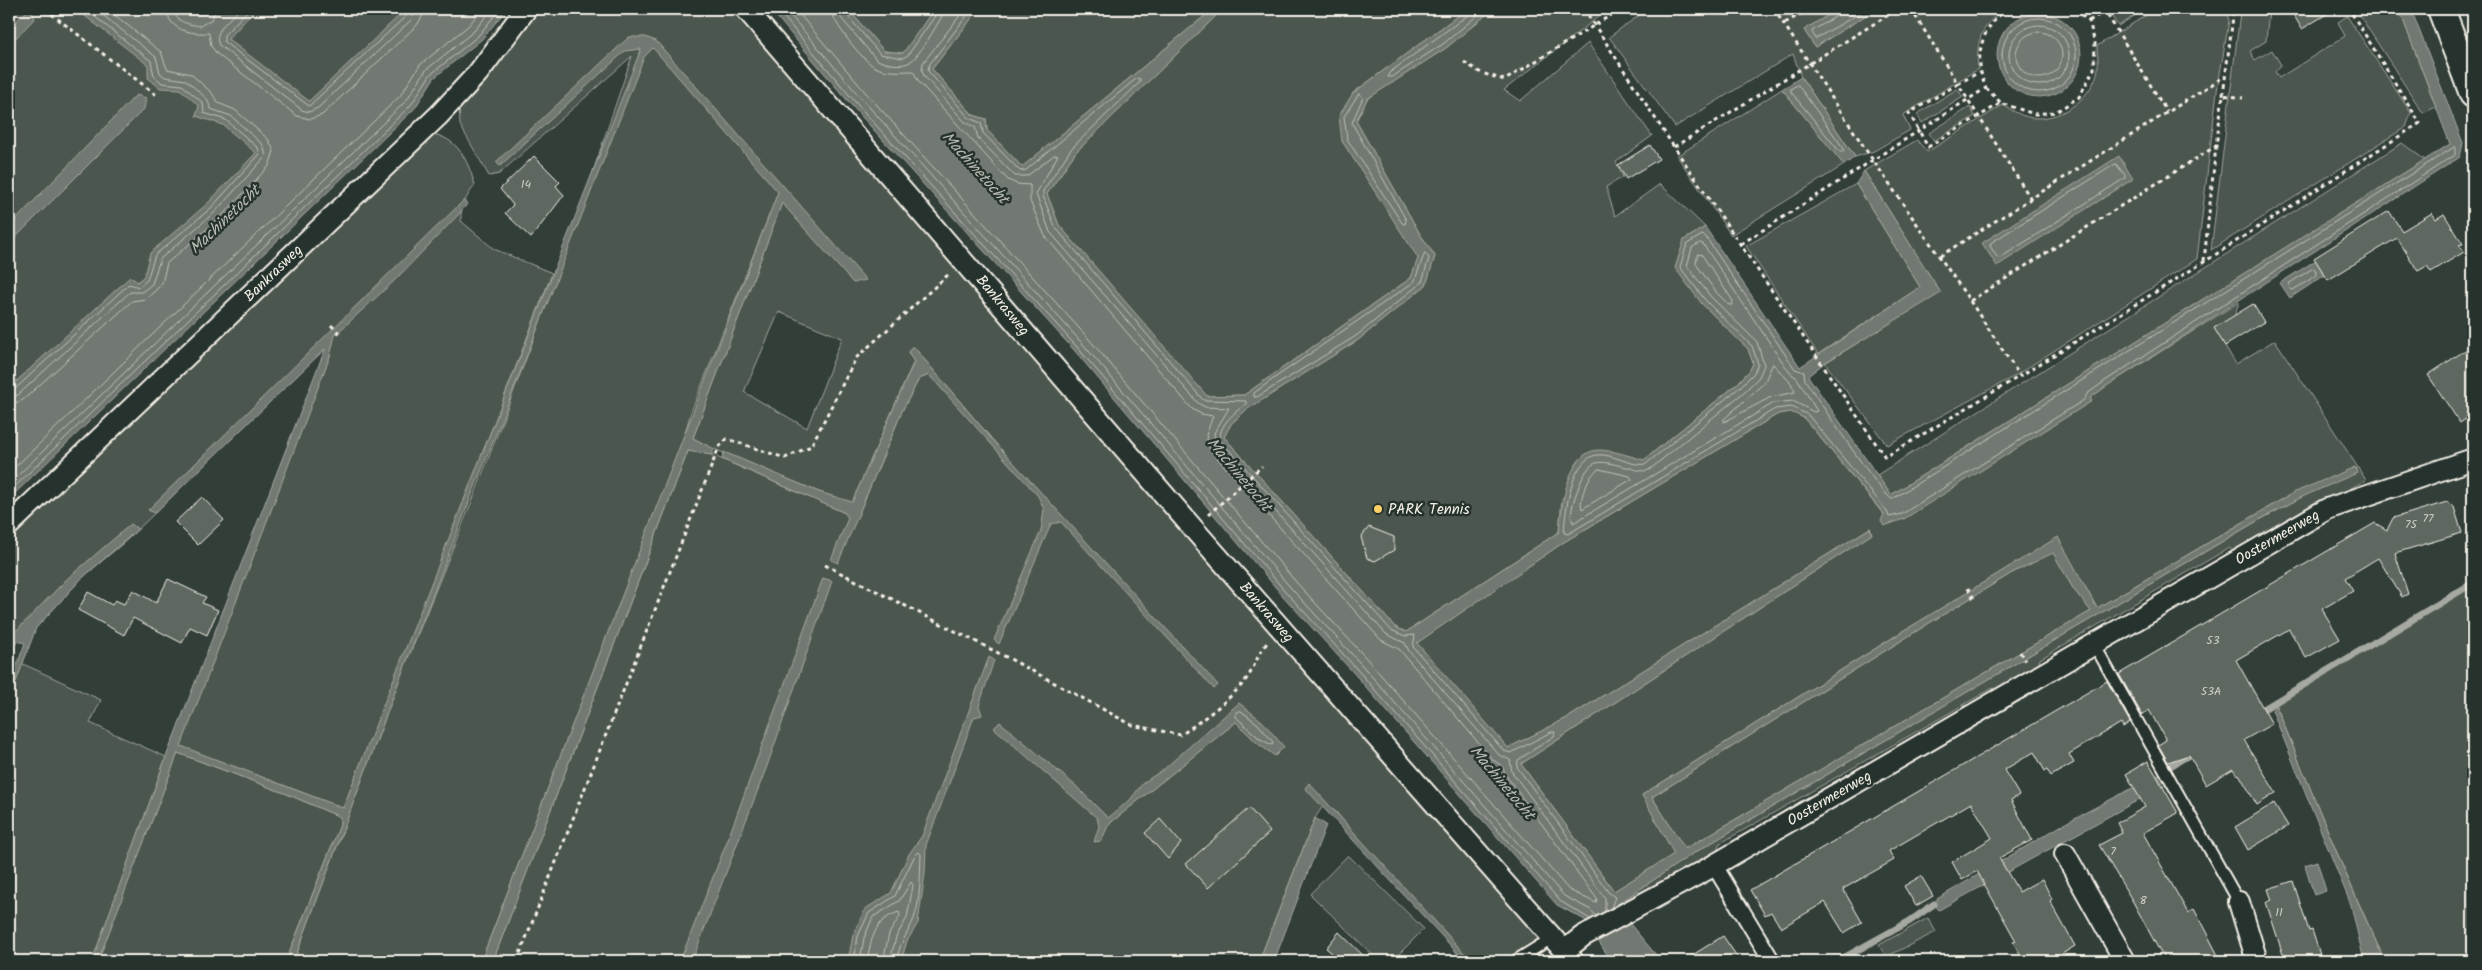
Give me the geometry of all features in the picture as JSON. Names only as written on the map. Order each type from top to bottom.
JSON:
[{"type":"street","name":"Bankrasweg","points":[[9,525],[439,115],[478,73],[526,9]]},
{"type":"street","name":"Bankrasweg","points":[[746,9],[1191,526],[1563,950]]},
{"type":"street","points":[[2442,9],[2473,94]]},
{"type":"street","name":"Oostermeerweg","points":[[1563,950],[1583,936],[1714,865],[2327,509],[2473,459]]},
{"type":"street","points":[[2065,854],[2125,961]]},
{"type":"street","points":[[1714,865],[1772,961]]},
{"type":"street","points":[[2239,902],[2257,961]]},
{"type":"lane","points":[[2094,644],[2239,902]]},
{"type":"lane","points":[[1515,961],[1563,950]]},
{"type":"path","points":[[45,9],[158,97]]},
{"type":"path","points":[[1584,9],[1824,371],[1885,457],[2204,262],[2420,123],[2350,9]]},
{"type":"path","points":[[1464,62],[1481,73],[1506,80],[1621,9]]},
{"type":"path","points":[[1774,9],[1785,23],[1873,160],[2020,376]]},
{"type":"path","points":[[1785,23],[1809,9]]},
{"type":"path","points":[[1674,147],[1898,9]]},
{"type":"path","points":[[1911,9],[2031,199]]},
{"type":"path","points":[[2008,9],[1987,29],[1980,52],[1979,72],[1986,88],[2001,103],[2034,114],[2056,112],[2078,97],[2094,69],[2095,43],[2089,21],[2073,9]]},
{"type":"path","points":[[2089,21],[2104,10],[2109,9]]},
{"type":"path","points":[[2204,262],[2216,146],[2234,9]]},
{"type":"path","points":[[2104,10],[2167,112]]},
{"type":"path","points":[[1979,72],[1908,112],[1928,146],[2001,103]]},
{"type":"path","points":[[1940,256],[2225,76]]},
{"type":"path","points":[[1741,244],[1986,88]]},
{"type":"path","points":[[2223,95],[2243,98]]},
{"type":"path","points":[[1970,301],[2216,146]]},
{"type":"path","points":[[517,961],[719,447],[727,439],[785,458],[811,446],[856,358],[964,260]]},
{"type":"path","points":[[331,325],[340,334]]},
{"type":"path","points":[[1207,516],[1262,466]]},
{"type":"path","points":[[825,565],[1014,661],[1132,725],[1181,735],[1232,696],[1249,674],[1260,651],[1281,628]]},
{"type":"path","points":[[1968,588],[1974,599]]},
{"type":"path","points":[[2020,652],[2025,662]]},
{"type":"shaded area","points":[[9,9],[414,9],[144,276],[9,402]]},
{"type":"shaded area","points":[[537,9],[734,9],[1539,939],[1504,961],[1464,961],[1336,812],[1310,792],[1323,806],[1315,818],[1259,961],[493,961],[688,451],[712,455],[845,513],[856,520],[903,409],[919,379],[929,375],[990,437],[913,346],[908,353],[914,361],[852,503],[819,492],[714,449],[693,438],[782,202],[778,193],[691,412],[681,446],[481,961],[294,961],[402,673],[474,496],[559,272],[632,56],[499,174],[489,176],[460,125],[459,106]],"holes":[[[779,312],[842,338],[807,428],[744,392]],[[1235,710],[1236,722],[1109,824]]]},
{"type":"shaded area","points":[[848,9],[934,9],[904,53],[884,51]]},
{"type":"shaded area","points":[[979,9],[1213,9],[1022,167],[987,130],[986,119],[973,115],[932,69]]},
{"type":"shaded area","points":[[1223,9],[1467,9],[1353,93],[1342,141],[1419,258],[1411,278],[1244,395],[1206,396],[1059,225],[1047,194],[1075,153]]},
{"type":"shaded area","points":[[1493,9],[1613,9],[1597,18],[1504,90],[1520,101],[1588,43],[1652,136],[1616,162],[1623,177],[1606,187],[1615,216],[1660,184],[1705,227],[1684,240],[1702,304],[1748,349],[1753,363],[1750,370],[1737,384],[1644,460],[1609,452],[1562,498],[1559,532],[1406,632],[1395,627],[1224,437],[1231,424],[1246,410],[1358,340],[1426,285],[1435,256],[1420,234],[1356,121],[1367,99],[1446,48]]},
{"type":"shaded area","points":[[1648,9],[1838,9],[1804,30],[1815,47],[1876,9],[2003,9],[1990,22],[1981,35],[1978,50],[1978,69],[1903,115],[1910,130],[1874,151],[1855,157],[1801,77],[1793,54],[1675,127],[1609,37]]},
{"type":"shaded area","points":[[2124,9],[2145,9],[2118,26],[2112,17]]},
{"type":"shaded area","points":[[2156,9],[2226,9],[2229,21],[2217,91],[2197,259],[2013,377],[1887,445],[1825,363],[1940,292],[1864,171],[1917,140],[1927,152],[2003,105],[2019,114],[2032,118],[2056,115],[2066,110],[2083,97],[2095,79],[2098,69],[2097,46]]},
{"type":"shaded area","points":[[2244,9],[2269,10],[2266,41],[2250,51],[2255,60],[2272,50],[2281,65],[2275,72],[2279,78],[2345,36],[2338,22],[2347,16],[2411,113],[2406,127],[2211,250],[2240,13]]},
{"type":"shaded area","points":[[2399,9],[2436,107],[2423,113],[2356,10]]},
{"type":"shaded area","points":[[1782,89],[1844,165],[1731,235],[1677,156]]},
{"type":"shaded area","points":[[1957,89],[1963,97],[1922,123],[1917,114]]},
{"type":"shaded area","points":[[1970,107],[1975,116],[1934,141],[1929,133]]},
{"type":"shaded area","points":[[437,135],[445,138],[458,148],[466,161],[475,185],[463,206],[461,221],[494,249],[552,273],[401,664],[343,808],[174,744],[330,356],[325,348],[128,539],[81,579],[36,628],[9,649],[9,530],[426,138]]},
{"type":"shaded area","points":[[2402,143],[2425,160],[1891,495],[1877,475]]},
{"type":"shaded area","points":[[1856,184],[1920,287],[1818,354],[1746,246]]},
{"type":"shaded area","points":[[2239,302],[2225,346],[2236,364],[2275,340],[2366,480],[2235,552],[2229,548],[2040,659],[2038,667],[1997,693],[1993,688],[1719,844],[1717,855],[1694,864],[1615,906],[1689,856],[2252,524],[2302,497],[2293,493],[2097,608],[2058,538],[1897,635],[1642,795],[1675,854],[1614,891],[1521,764],[1872,534],[1870,528],[1569,717],[1508,748],[1416,643],[1564,542],[1778,414],[1791,412],[1804,418],[1884,515],[2091,401],[2090,398],[2108,385]]},
{"type":"shaded area","points":[[2053,552],[2074,590],[2091,611],[1685,849],[1652,797],[1931,622],[2012,573]]},
{"type":"shaded area","points":[[2473,584],[2473,961],[2385,961],[2342,864],[2274,700]]},
{"type":"shaded area","points":[[19,662],[101,700],[90,723],[166,757],[93,961],[9,961],[9,690]]},
{"type":"shaded area","points":[[178,753],[287,794],[340,817],[340,825],[286,961],[97,961]]},
{"type":"shaded area","points":[[1348,855],[1424,929],[1392,961],[1379,961],[1310,894]]},
{"type":"shaded area","points":[[1928,918],[1936,932],[1886,957],[1879,945]]},
{"type":"water","points":[[29,9],[35,18],[9,45],[9,28]]},
{"type":"water","name":"Machinetocht","points":[[76,9],[183,9],[200,15],[206,9],[256,9],[228,39],[309,101],[406,9],[507,9],[482,39],[434,78],[415,108],[9,499],[9,388],[130,277],[138,282],[144,276],[150,253],[207,204],[256,153],[223,125],[196,116],[199,106],[180,89],[160,88],[148,78],[148,65]]},
{"type":"water","name":"Machinetocht","points":[[770,9],[848,9],[884,51],[903,53],[934,9],[979,9],[932,69],[973,115],[986,119],[987,130],[1022,167],[1213,9],[1223,9],[1075,153],[1047,194],[1059,225],[1207,396],[1244,395],[1411,278],[1418,258],[1342,141],[1339,116],[1353,93],[1467,9],[1493,9],[1446,48],[1367,99],[1356,121],[1420,234],[1435,256],[1426,285],[1358,340],[1246,410],[1231,424],[1224,437],[1395,627],[1406,632],[1559,532],[1568,483],[1579,460],[1588,453],[1604,450],[1644,460],[1737,384],[1750,370],[1753,363],[1748,349],[1702,304],[1675,268],[1684,240],[1705,227],[1800,367],[1920,287],[1856,184],[1864,171],[1941,293],[1824,363],[1808,376],[1891,495],[2450,144],[2399,9],[2411,9],[2463,143],[2460,157],[2108,385],[2090,398],[2092,401],[1904,519],[1884,526],[1881,521],[1884,514],[1804,418],[1791,412],[1778,414],[1564,542],[1417,643],[1508,748],[1569,717],[1870,528],[1872,534],[1521,764],[1614,891],[1674,854],[1642,795],[1897,635],[2058,537],[2097,608],[2293,493],[2355,467],[2357,473],[2302,497],[2252,524],[1689,856],[1615,906],[1661,961],[1611,961],[1585,920],[1557,905],[1351,670],[1282,595],[1074,350],[852,106]],"holes":[[[2053,553],[2074,590],[2091,611],[1685,849],[1652,797],[2012,573]]]},
{"type":"water","points":[[1838,9],[1876,9],[1815,47],[1804,30]]},
{"type":"water","points":[[2039,13],[2062,20],[2074,32],[2081,55],[2074,78],[2062,90],[2039,97],[2016,90],[2004,78],[1997,55],[2004,32],[2016,20]]},
{"type":"water","points":[[629,37],[645,37],[656,41],[866,280],[853,283],[782,203],[693,438],[714,449],[712,455],[688,451],[493,961],[481,961],[778,192],[653,48],[644,57],[402,673],[294,961],[286,961],[340,825],[340,817],[287,794],[178,753],[98,961],[92,961],[166,757],[325,349],[155,513],[148,510],[464,200],[467,204],[460,213],[393,282],[335,335],[330,356],[181,746],[343,808],[641,49],[625,51],[500,166],[496,162]]},
{"type":"water","points":[[1801,77],[1855,157],[1844,165],[1782,89]]},
{"type":"water","points":[[136,95],[146,98],[144,109],[9,244],[9,227]]},
{"type":"water","points":[[2119,156],[2133,179],[1997,266],[1982,243]]},
{"type":"water","points":[[2316,260],[2325,275],[2290,298],[2280,283]]},
{"type":"water","points":[[913,346],[990,437],[1218,685],[1214,689],[1061,522],[1051,524],[999,644],[994,640],[1041,531],[1044,509],[1038,496],[929,375],[919,379],[903,409],[838,563],[831,560],[848,518],[845,513],[722,459],[724,452],[819,492],[852,502],[914,362],[908,352]]},
{"type":"water","points":[[131,524],[138,529],[81,579],[36,628],[9,701],[9,686],[25,643],[16,641],[9,649],[9,638],[67,579]]},
{"type":"water","points":[[823,578],[832,581],[767,766],[692,961],[680,961],[728,839]]},
{"type":"water","points":[[989,657],[994,660],[979,706],[982,715],[974,717],[926,845],[925,873],[918,923],[907,941],[901,961],[848,961],[853,935],[865,909],[891,893],[909,854],[922,836]]},
{"type":"water","points":[[1239,703],[1262,721],[1284,747],[1275,756],[1257,743],[1236,722],[1109,824],[1101,841],[1094,842],[1099,826],[1097,818],[994,728],[1000,722],[1077,787],[1108,818],[1130,800],[1143,783],[1164,769]]},
{"type":"water","points":[[2276,706],[2342,866],[2385,961],[2364,961],[2351,905],[2272,710]]},
{"type":"water","points":[[2158,775],[2164,786],[1939,910],[1934,904],[1937,899],[2069,821]]},
{"type":"water","points":[[1309,783],[1466,955],[1462,958],[1305,788]]},
{"type":"water","points":[[1315,818],[1326,825],[1274,961],[1259,961]]},
{"type":"water","points":[[2317,861],[2326,891],[2314,895],[2305,865]]},
{"type":"building","points":[[2290,9],[2335,9],[2302,29]]},
{"type":"building","points":[[1650,145],[1659,159],[1626,179],[1618,165]]},
{"type":"building","points":[[534,156],[560,182],[556,186],[564,195],[531,238],[505,213],[513,205],[500,189]]},
{"type":"building","points":[[2389,211],[2402,231],[2432,213],[2436,219],[2444,214],[2463,244],[2459,245],[2464,252],[2431,272],[2427,266],[2418,271],[2397,238],[2328,280],[2314,258]]},
{"type":"building","points":[[2253,304],[2264,322],[2225,346],[2214,328]]},
{"type":"building","points":[[2473,345],[2473,414],[2460,423],[2428,375]]},
{"type":"building","points":[[202,497],[224,520],[198,545],[175,522]]},
{"type":"building","points":[[2447,502],[2454,507],[2462,533],[2395,553],[2408,594],[2402,597],[2378,558],[2345,578],[2353,591],[2322,609],[2340,639],[2306,658],[2289,629],[2236,660],[2272,724],[2244,740],[2276,793],[2257,805],[2239,774],[2237,775],[2233,769],[2206,785],[2189,755],[2168,762],[2158,745],[2166,740],[2149,710],[2142,715],[2119,674],[2375,523],[2387,530],[2393,518]]},
{"type":"building","points":[[1369,527],[1394,537],[1394,550],[1375,561],[1367,558],[1361,537]]},
{"type":"building","points":[[168,579],[206,597],[202,603],[218,610],[207,635],[190,627],[182,643],[133,618],[124,635],[78,610],[88,592],[112,605],[115,600],[124,604],[133,590],[156,603]]},
{"type":"building","points":[[2107,681],[2130,722],[2123,727],[2121,723],[2069,754],[2074,763],[2051,776],[2047,770],[2045,771],[2034,752],[2004,770],[2019,795],[2011,800],[2032,840],[1999,858],[2019,892],[2042,879],[2052,899],[2050,901],[2075,946],[2062,954],[2067,961],[2024,961],[2013,942],[2016,941],[1977,871],[1962,880],[1952,862],[1992,838],[1971,803],[1889,851],[1894,860],[1843,889],[1862,922],[1844,933],[1825,902],[1781,928],[1771,912],[1765,915],[1750,890]]},
{"type":"building","points":[[2148,761],[2178,813],[2143,833],[2188,913],[2194,909],[2221,961],[2165,961],[2099,845],[2122,833],[2117,823],[2145,807],[2126,774]]},
{"type":"building","points":[[2274,803],[2288,826],[2248,850],[2235,827]]},
{"type":"building","points":[[1249,808],[1270,832],[1208,888],[1186,864]]},
{"type":"building","points":[[1160,819],[1181,843],[1168,859],[1145,833]]},
{"type":"building","points":[[1921,876],[1933,896],[1916,906],[1904,886]]},
{"type":"building","points":[[2293,881],[2309,931],[2312,930],[2322,961],[2285,961],[2266,902],[2272,900],[2268,889]]},
{"type":"building","points":[[1339,932],[1369,961],[1328,961],[1333,954],[1326,948]]},
{"type":"building","points":[[1723,936],[1740,961],[1683,961]]},
{"type":"waterway","points":[[2257,713],[2473,583]]},
{"type":"waterway","points":[[2172,765],[2197,750]]},
{"type":"waterway","points":[[1838,961],[1910,921],[1934,904]]},
{"type":"place","name":"PARK Tennis","points":[[1378,509]]}]
